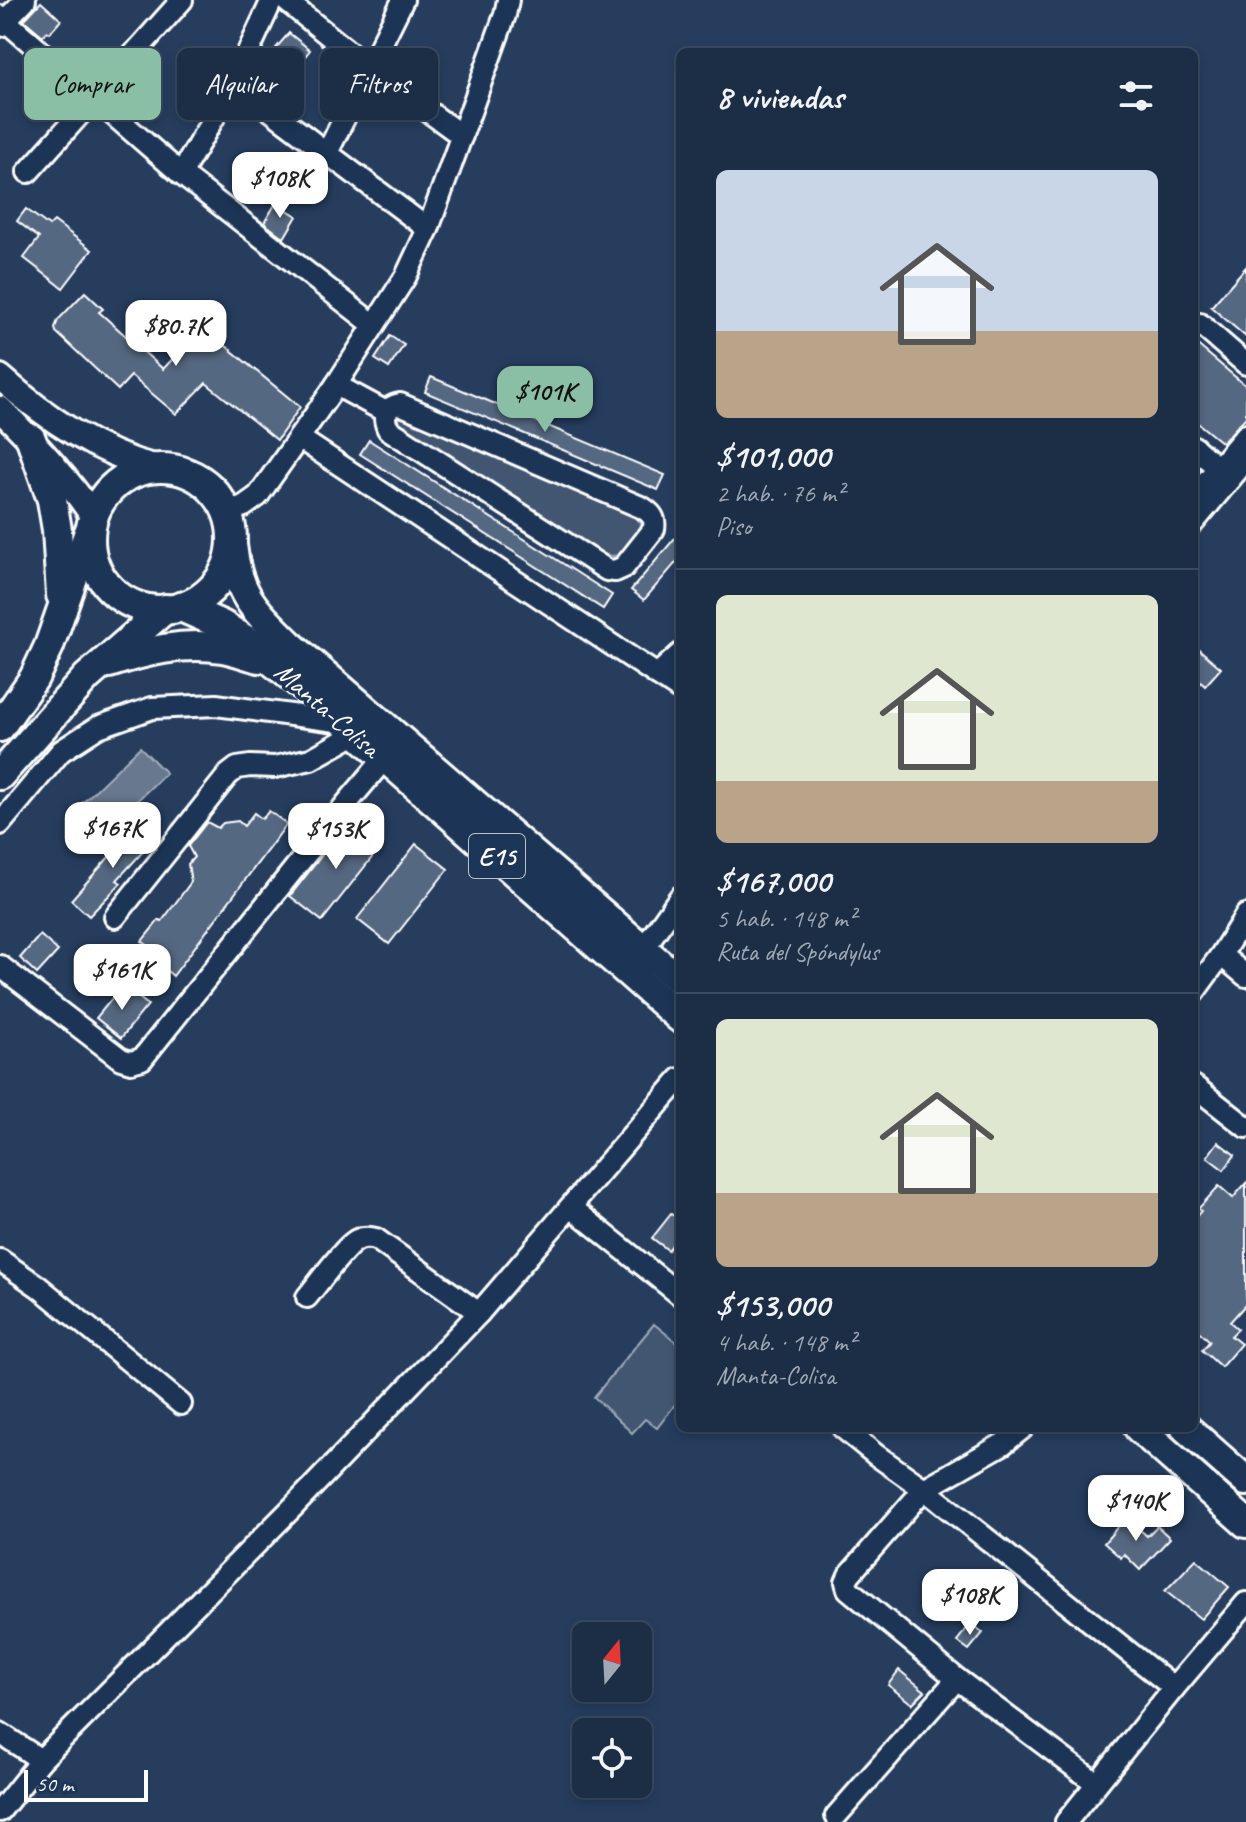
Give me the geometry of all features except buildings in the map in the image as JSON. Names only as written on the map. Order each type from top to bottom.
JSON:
[{"type":"highway","points":[[31,439],[52,500],[61,569],[61,612]]},
{"type":"highway","points":[[0,727],[34,678],[49,646],[92,522],[103,497],[118,482],[136,472],[175,469],[207,484],[227,512]]},
{"type":"highway","name":"E15","points":[[227,512],[232,545]]},
{"type":"highway","name":"E15","points":[[92,522],[90,549],[97,569],[108,586],[125,600],[144,608],[173,608]]},
{"type":"highway","points":[[0,775],[62,703],[100,665],[173,608],[200,598],[216,584],[227,566],[232,545]]},
{"type":"highway","name":"Manta-Colisa","points":[[232,545],[235,569],[256,611],[636,960],[676,1013]]},
{"type":"highway","name":"Manta-Colisa","points":[[173,608],[222,625],[246,640],[385,758],[636,960],[676,979]]},
{"type":"highway","points":[[100,665],[180,646],[224,649],[273,662]]},
{"type":"highway","points":[[1144,1432],[1246,1523]]},
{"type":"highway","points":[[1191,1432],[1246,1481]]},
{"type":"main road","points":[[0,377],[54,420],[86,440],[116,455],[157,468]]},
{"type":"main road","points":[[0,409],[64,474],[92,522]]},
{"type":"street","points":[[25,0],[2,21],[35,48]]},
{"type":"street","points":[[139,48],[182,0]]},
{"type":"street","points":[[250,48],[272,0]]},
{"type":"street","points":[[285,0],[344,48]]},
{"type":"street","points":[[380,48],[403,0]]},
{"type":"street","points":[[227,512],[244,506],[258,496],[336,385],[406,276],[428,229],[508,0]]},
{"type":"street","points":[[438,119],[462,136]]},
{"type":"street","points":[[28,172],[75,120]]},
{"type":"street","points":[[120,120],[181,174],[374,325]]},
{"type":"street","points":[[181,174],[212,120]]},
{"type":"street","points":[[283,120],[428,229]]},
{"type":"street","points":[[327,153],[344,120]]},
{"type":"street","points":[[1200,324],[1246,364]]},
{"type":"street","points":[[336,385],[386,412]]},
{"type":"street","points":[[400,404],[643,508],[652,515],[654,529],[622,569],[607,570],[388,429],[384,420],[386,412],[391,406],[400,404]]},
{"type":"street","points":[[1198,516],[1246,435]]},
{"type":"street","points":[[299,438],[676,687]]},
{"type":"street","points":[[1198,451],[1224,474]]},
{"type":"street","points":[[1198,493],[1246,460]]},
{"type":"street","points":[[657,675],[676,658]]},
{"type":"street","points":[[0,824],[61,751],[98,727],[152,708],[216,705],[351,728]]},
{"type":"street","points":[[115,917],[228,775],[237,768],[275,767],[311,759],[351,728]]},
{"type":"street","points":[[0,966],[121,1059],[131,1062],[142,1059],[385,758]]},
{"type":"street","points":[[636,960],[676,903]]},
{"type":"street","points":[[1198,987],[1246,915]]},
{"type":"street","points":[[1221,955],[1246,976]]},
{"type":"street","points":[[0,1811],[41,1760],[295,1505],[479,1313],[676,1084]]},
{"type":"street","points":[[1198,1089],[1246,1127]]},
{"type":"street","points":[[571,1207],[676,1292]]},
{"type":"street","points":[[307,1297],[352,1243],[370,1237],[479,1313]]},
{"type":"street","points":[[0,1260],[39,1287],[181,1404]]},
{"type":"street","points":[[848,1432],[1174,1688]]},
{"type":"street","points":[[1018,1432],[1003,1444],[924,1489],[846,1582],[848,1589],[957,1679],[1096,1783]]},
{"type":"street","points":[[1066,1822],[1246,1603]]},
{"type":"street","points":[[836,1816],[957,1679]]},
{"type":"street","points":[[0,1733],[41,1760]]},
{"type":"shaded area","points":[[402,417],[634,516],[641,523],[640,530],[620,554],[605,555],[398,422]]},
{"type":"shaded area","points":[[140,747],[166,773],[101,835],[75,810]]},
{"type":"shaded area","points":[[654,1324],[676,1342],[676,1403],[657,1428],[645,1419],[632,1433],[594,1397]]}]
